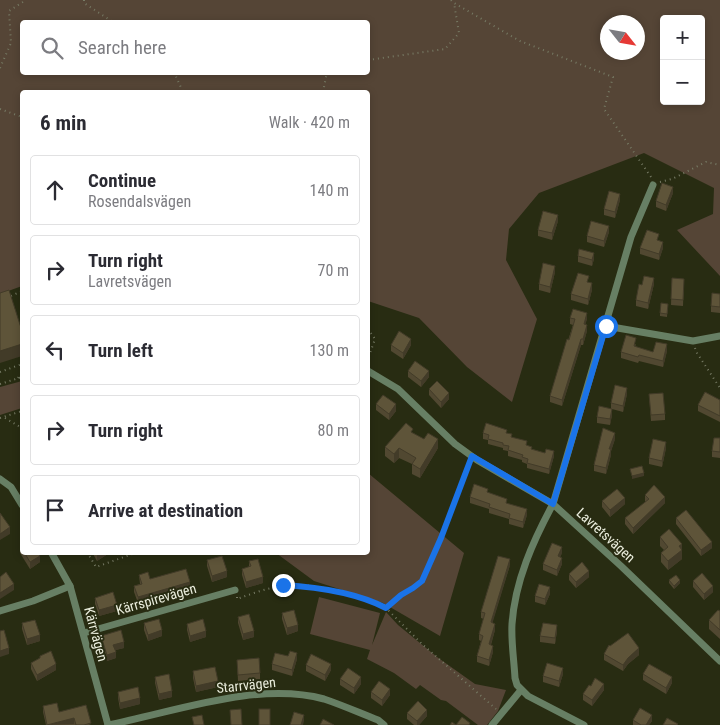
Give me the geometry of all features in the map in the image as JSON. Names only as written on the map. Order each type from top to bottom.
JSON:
[{"type":"street","points":[[584,725],[528,696],[521,690],[515,678],[512,626],[514,604],[522,572],[553,504],[631,237],[653,185]]},
{"type":"street","points":[[606,326],[694,341],[720,336]]},
{"type":"street","name":"Lavretsvägen","points":[[370,372],[398,389],[455,444],[553,504],[720,661]]},
{"type":"street","points":[[0,480],[11,487],[20,502]]},
{"type":"street","name":"Kärrvägen","points":[[53,555],[70,586],[108,725]]},
{"type":"street","points":[[0,611],[33,601],[70,586]]},
{"type":"street","name":"Kärrspirevägen","points":[[84,633],[235,590]]},
{"type":"street","points":[[492,725],[521,690]]},
{"type":"street","name":"Starrvägen","points":[[108,725],[239,696],[274,693],[300,695],[324,700],[378,720],[384,725]]},
{"type":"path","points":[[0,68],[11,44],[9,11],[26,0]]},
{"type":"path","points":[[84,0],[84,2],[111,20]]},
{"type":"path","points":[[451,0],[520,41],[613,77],[604,109],[656,183],[672,179],[706,162],[720,165]]},
{"type":"path","points":[[370,60],[446,49],[459,33],[454,3]]},
{"type":"path","points":[[175,75],[181,90]]},
{"type":"path","points":[[323,90],[326,75]]},
{"type":"path","points":[[0,109],[20,117]]},
{"type":"path","points":[[8,297],[20,292]]},
{"type":"path","points":[[370,332],[375,339],[370,353]]},
{"type":"path","points":[[694,341],[697,353],[720,388]]},
{"type":"path","points":[[0,372],[20,365]]},
{"type":"path","points":[[17,379],[20,375]]},
{"type":"path","points":[[0,384],[20,378]]},
{"type":"path","points":[[0,418],[20,413]]},
{"type":"path","points":[[4,418],[20,427]]},
{"type":"path","points":[[386,608],[422,581],[441,538],[472,456]]},
{"type":"path","points":[[89,555],[96,567],[130,555]]},
{"type":"path","points":[[235,590],[237,599],[283,585],[313,587],[349,595],[386,608],[422,644],[500,713]]},
{"type":"shaded area","points":[[0,0],[720,0],[720,276],[677,230],[713,214],[714,188],[644,153],[539,193],[509,229],[506,260],[537,319],[512,402],[467,367],[419,318],[370,302],[370,90],[20,90],[20,287],[0,294]]},
{"type":"shaded area","points":[[20,382],[20,409],[0,415],[0,387]]},
{"type":"shaded area","points":[[370,475],[464,553],[440,636],[383,603],[314,581],[279,555],[370,555]]},
{"type":"shaded area","points":[[319,597],[380,613],[372,645],[386,612],[398,625],[437,657],[475,684],[506,690],[498,711],[487,725],[478,725],[446,701],[441,700],[420,685],[416,689],[394,673],[367,659],[370,650],[310,634]]},
{"type":"building","points":[[662,183],[673,187],[666,205],[656,201]]},
{"type":"building","points":[[609,191],[620,194],[615,212],[604,209]]},
{"type":"building","points":[[543,211],[558,215],[552,233],[538,230]]},
{"type":"building","points":[[591,221],[609,226],[604,241],[587,236]]},
{"type":"building","points":[[647,230],[659,234],[657,240],[663,242],[659,254],[640,248]]},
{"type":"building","points":[[579,249],[594,253],[592,260],[578,256]]},
{"type":"building","points":[[543,263],[555,266],[550,287],[539,284]]},
{"type":"building","points":[[578,273],[589,276],[587,282],[592,283],[588,299],[571,294]]},
{"type":"building","points":[[644,276],[654,278],[648,303],[636,300],[639,284],[642,285]]},
{"type":"building","points":[[672,278],[684,279],[683,300],[671,299]]},
{"type":"building","points":[[9,290],[20,325],[20,345],[0,351],[0,293]]},
{"type":"building","points":[[712,293],[720,294],[720,307],[711,306]]},
{"type":"building","points":[[661,303],[668,304],[667,314],[660,313]]},
{"type":"building","points":[[573,309],[587,313],[584,324],[587,325],[562,400],[550,396],[575,319],[570,318]]},
{"type":"building","points":[[399,331],[411,339],[403,353],[391,345]]},
{"type":"building","points":[[626,335],[636,338],[634,346],[653,352],[656,342],[667,344],[663,361],[621,352]]},
{"type":"building","points":[[415,361],[429,371],[421,381],[408,371]]},
{"type":"building","points":[[437,381],[449,393],[441,402],[429,389]]},
{"type":"building","points":[[615,385],[627,388],[623,406],[611,403]]},
{"type":"building","points":[[705,392],[720,400],[720,416],[698,405]]},
{"type":"building","points":[[663,393],[665,414],[651,415],[649,394]]},
{"type":"building","points":[[383,395],[396,404],[389,414],[376,404]]},
{"type":"building","points":[[599,406],[612,409],[610,419],[597,417]]},
{"type":"building","points":[[406,423],[413,429],[411,432],[424,439],[428,433],[438,439],[420,469],[412,464],[416,458],[399,448],[394,454],[385,447]]},
{"type":"building","points":[[486,423],[507,430],[506,433],[512,434],[511,437],[527,441],[526,445],[532,447],[531,449],[545,453],[546,449],[554,451],[549,469],[527,463],[528,459],[522,457],[523,455],[508,450],[509,446],[488,439],[489,435],[483,433]]},
{"type":"building","points":[[603,428],[615,433],[609,449],[611,449],[606,468],[594,465]]},
{"type":"building","points":[[714,438],[720,438],[720,452],[712,451]]},
{"type":"building","points":[[653,439],[666,442],[662,461],[649,458]]},
{"type":"building","points":[[642,466],[644,473],[632,476],[630,469]]},
{"type":"building","points":[[474,484],[488,489],[487,492],[507,499],[506,503],[527,509],[523,522],[509,518],[510,514],[489,507],[490,504],[470,497]]},
{"type":"building","points":[[654,485],[665,497],[633,528],[625,518],[649,499],[645,495]]},
{"type":"building","points":[[617,489],[625,498],[610,510],[602,501]]},
{"type":"building","points":[[686,510],[712,542],[701,550],[676,518]]},
{"type":"building","points":[[0,513],[10,527],[0,534]]},
{"type":"building","points":[[669,529],[682,544],[679,546],[682,550],[668,561],[661,553],[668,547],[660,537]]},
{"type":"building","points":[[552,543],[562,547],[558,556],[562,558],[557,570],[543,564]]},
{"type":"building","points":[[26,555],[40,556],[30,562]]},
{"type":"building","points":[[222,556],[227,571],[212,576],[207,560]]},
{"type":"building","points":[[498,556],[510,559],[491,622],[495,624],[489,644],[493,646],[489,660],[477,656],[483,636],[479,634],[485,613],[481,612]]},
{"type":"building","points":[[258,559],[263,577],[246,582],[242,569],[251,566],[249,561]]},
{"type":"building","points":[[582,562],[589,571],[576,582],[569,574]]},
{"type":"building","points":[[186,569],[190,582],[138,597],[134,586],[142,584],[139,575],[148,572],[150,579]]},
{"type":"building","points":[[6,572],[14,584],[0,593],[0,577]]},
{"type":"building","points":[[702,573],[713,586],[704,594],[693,581]]},
{"type":"building","points":[[676,575],[680,580],[674,586],[669,580]]},
{"type":"building","points":[[539,584],[550,587],[545,599],[535,596]]},
{"type":"building","points":[[113,592],[117,605],[99,610],[95,598]]},
{"type":"building","points":[[294,610],[298,625],[287,628],[282,613]]},
{"type":"building","points":[[718,610],[720,611],[720,630],[709,620]]},
{"type":"building","points":[[249,614],[254,631],[243,634],[238,617]]},
{"type":"building","points":[[159,619],[162,630],[148,635],[144,623]]},
{"type":"building","points":[[203,619],[206,631],[190,636],[187,624]]},
{"type":"building","points":[[35,620],[40,635],[27,639],[22,623]]},
{"type":"building","points":[[543,623],[557,625],[555,638],[540,636]]},
{"type":"building","points":[[4,630],[9,648],[0,651],[0,631]]},
{"type":"building","points":[[121,630],[124,642],[113,645],[116,652],[107,655],[101,636]]},
{"type":"building","points":[[628,633],[639,648],[623,665],[604,654],[609,645]]},
{"type":"building","points":[[51,651],[56,664],[37,675],[31,663]]},
{"type":"building","points":[[290,651],[297,653],[292,670],[272,664],[275,653],[288,656]]},
{"type":"building","points":[[311,654],[331,664],[325,675],[306,665]]},
{"type":"building","points":[[259,658],[260,673],[238,675],[237,660]]},
{"type":"building","points":[[547,663],[563,668],[559,681],[543,676]]},
{"type":"building","points":[[649,664],[672,677],[666,688],[643,674]]},
{"type":"building","points":[[215,667],[218,681],[196,686],[193,671]]},
{"type":"building","points":[[348,668],[361,677],[354,688],[340,679]]},
{"type":"building","points":[[169,674],[172,691],[159,694],[155,677]]},
{"type":"building","points":[[595,678],[604,684],[592,700],[583,694],[589,685],[591,686]]},
{"type":"building","points":[[379,681],[390,689],[382,700],[371,692]]},
{"type":"building","points":[[138,687],[140,698],[120,703],[118,692]]},
{"type":"building","points":[[418,701],[427,710],[417,721],[407,713]]},
{"type":"building","points":[[57,703],[59,712],[86,705],[91,723],[76,725],[74,718],[47,725],[43,706]]},
{"type":"building","points":[[640,708],[652,715],[646,725],[641,725],[633,720]]},
{"type":"building","points":[[241,709],[242,725],[231,725],[230,710]]},
{"type":"building","points":[[259,709],[270,709],[270,725],[259,725]]},
{"type":"building","points":[[294,712],[304,715],[301,725],[290,725]]},
{"type":"building","points":[[202,715],[204,725],[194,725],[192,717]]},
{"type":"building","points":[[462,717],[470,723],[469,725],[456,725]]},
{"type":"building","points":[[667,718],[678,724],[663,725]]},
{"type":"building","points":[[323,719],[334,725],[320,725]]},
{"type":"route","points":[[283,585],[313,587],[349,595],[386,608],[422,581],[441,538],[472,456],[553,504],[606,326]]}]
